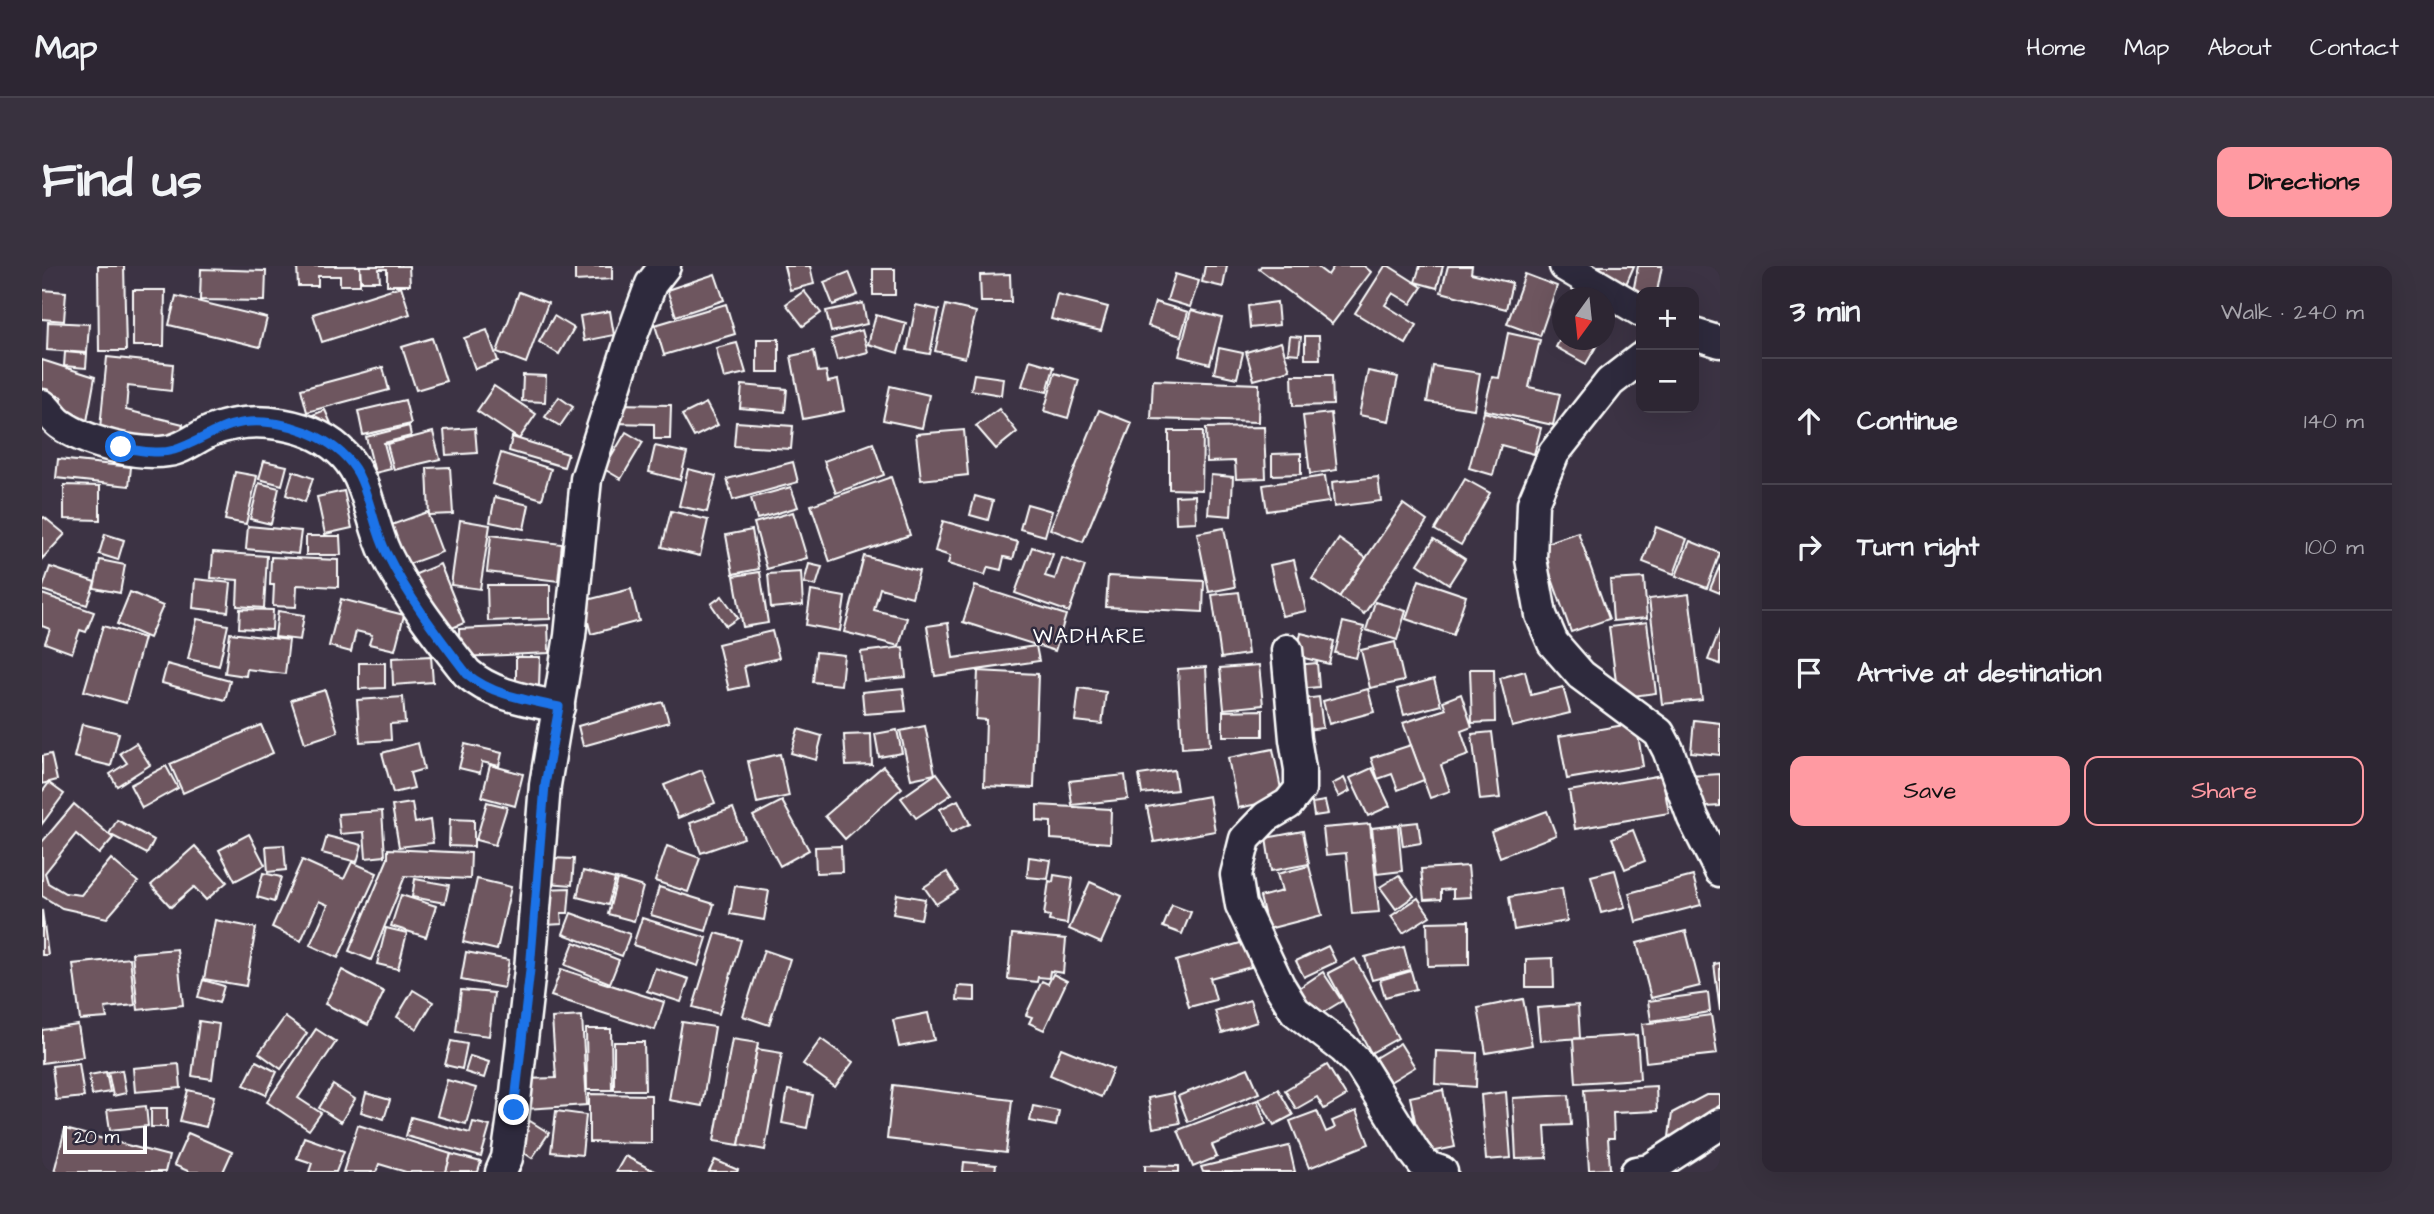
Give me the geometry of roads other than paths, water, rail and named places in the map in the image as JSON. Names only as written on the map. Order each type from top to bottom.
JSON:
[{"type":"street","points":[[500,1172],[508,1158],[514,1110],[530,970],[545,785],[570,636],[586,479],[651,284],[665,266]]},
{"type":"street","points":[[1565,266],[1636,308]]},
{"type":"street","points":[[1699,336],[1720,342]]},
{"type":"street","points":[[1636,362],[1610,382],[1554,453],[1533,503],[1531,559],[1541,615],[1553,643],[1581,675],[1660,733],[1693,818],[1720,871]]},
{"type":"street","points":[[42,405],[60,424],[72,430],[106,444],[136,450],[172,450],[211,431],[236,423],[264,422],[292,427],[324,440],[345,456],[358,474],[372,517],[406,590],[467,674],[492,689],[524,700],[559,707]]},
{"type":"street","points":[[1287,650],[1300,789],[1288,804],[1266,817],[1245,839],[1236,875],[1241,905],[1279,985],[1295,1011],[1343,1048],[1360,1065],[1415,1153],[1425,1166],[1442,1172]]},
{"type":"street","points":[[1645,1171],[1720,1124]]},
{"type":"district","name":"WADHARE","points":[[1090,636]]}]
